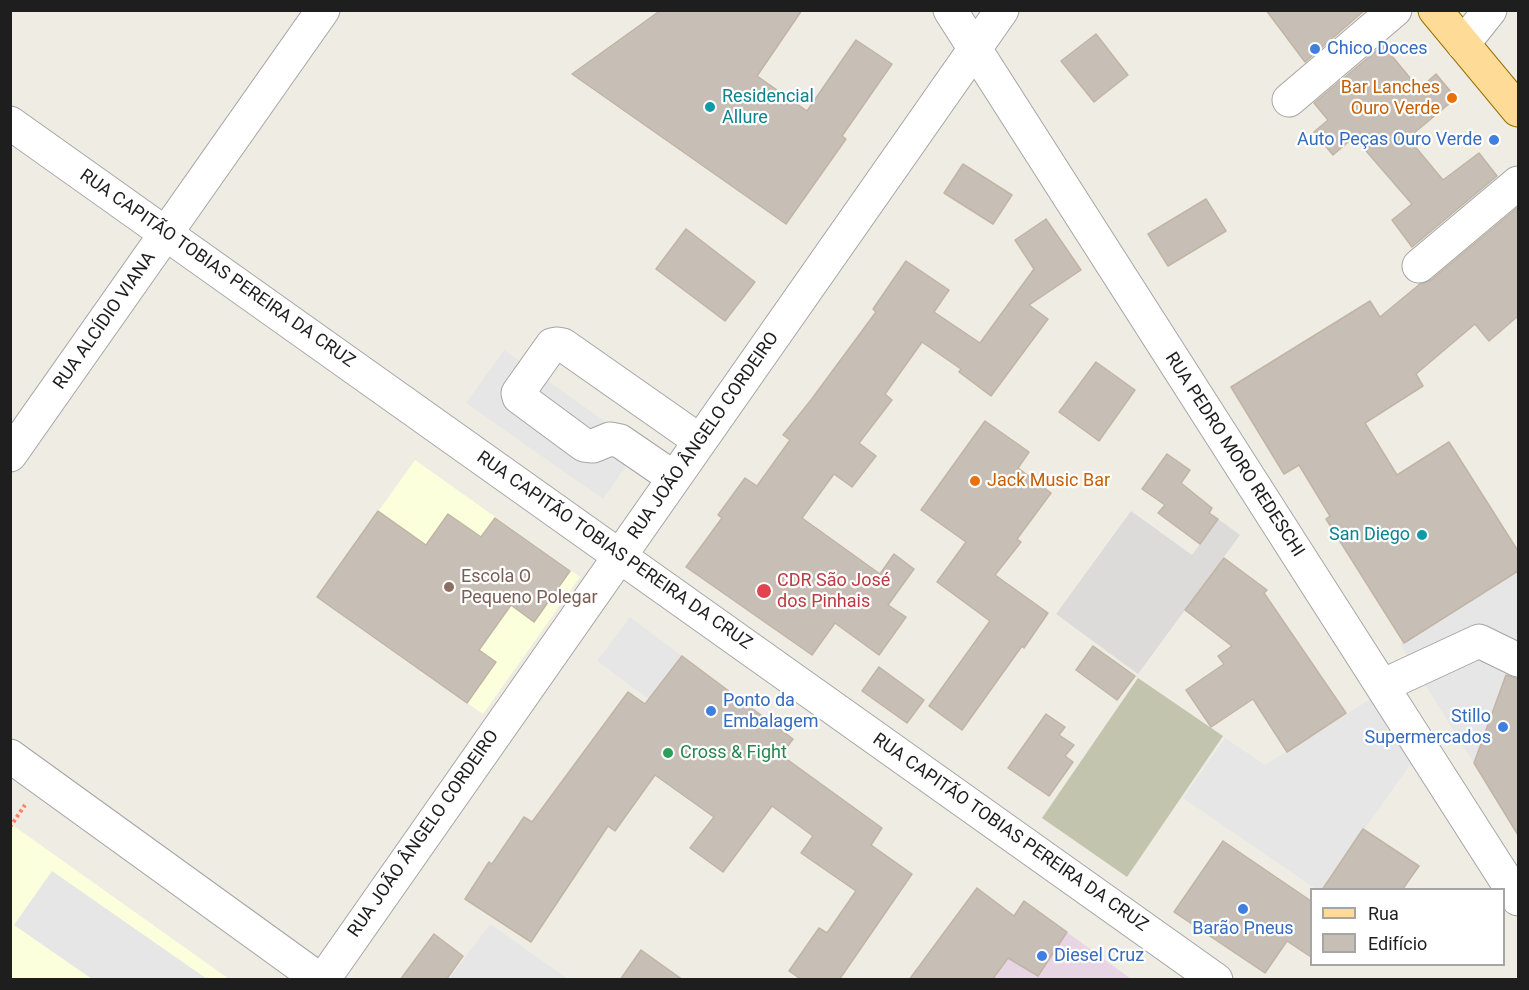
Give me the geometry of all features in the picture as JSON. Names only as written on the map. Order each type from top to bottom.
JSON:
[{"type":"main road","points":[[1435,10],[1518,110]]},
{"type":"street","name":"RUA ALCÍDIO VIANA","points":[[10,455],[323,10]]},
{"type":"street","name":"RUA PEDRO MORO REDESCHI","points":[[950,10],[1518,899]]},
{"type":"street","name":"RUA JOÃO ÂNGELO CORDEIRO","points":[[321,980],[1002,10]]},
{"type":"street","points":[[1288,100],[1395,10]]},
{"type":"street","points":[[1463,44],[1490,10]]},
{"type":"street","name":"RUA CAPITÃO TOBIAS PEREIRA DA CRUZ","points":[[10,123],[1216,980]]},
{"type":"street","points":[[1419,266],[1518,183]]},
{"type":"street","points":[[674,478],[620,441],[610,439],[593,446],[584,445],[519,397],[518,393],[552,345],[563,345],[700,441]]},
{"type":"street","points":[[1382,686],[1479,641],[1518,660]]},
{"type":"street","points":[[10,756],[321,980]]},
{"type":"shaded area","points":[[504,350],[640,446],[603,499],[466,403]]},
{"type":"shaded area","name":"Escola O Pequeno Polegar","points":[[415,460],[580,577],[483,714],[317,597]]},
{"type":"shaded area","points":[[1131,511],[1192,555],[1218,519],[1240,535],[1138,674],[1056,614]]},
{"type":"shaded area","points":[[1518,571],[1518,692],[1502,685],[1474,763],[1400,644]]},
{"type":"shaded area","points":[[630,617],[682,656],[649,699],[597,661]]},
{"type":"shaded area","points":[[1138,678],[1223,736],[1127,877],[1042,818]]},
{"type":"shaded area","points":[[1372,698],[1412,762],[1323,888],[1315,888],[1183,798],[1225,738],[1265,765]]},
{"type":"shaded area","points":[[11,824],[229,979],[11,979]]},
{"type":"shaded area","points":[[52,871],[207,979],[92,979],[14,925]]},
{"type":"shaded area","name":"Diesel Cruz","points":[[1024,901],[1131,979],[968,980]]},
{"type":"shaded area","points":[[490,924],[568,979],[449,979]]},
{"type":"building","name":"Residencial Allure","points":[[661,10],[802,10],[757,76],[807,111],[856,40],[892,64],[842,136],[846,139],[786,224],[572,74]]},
{"type":"building","name":"Chico Doces","points":[[1266,10],[1365,10],[1305,62]]},
{"type":"building","points":[[1096,34],[1128,75],[1094,102],[1061,61]]},
{"type":"building","points":[[1383,45],[1419,89],[1436,74],[1456,98],[1408,138],[1443,180],[1479,153],[1497,176],[1412,247],[1392,220],[1412,204],[1354,137],[1333,155],[1314,132],[1328,120],[1314,103]]},
{"type":"building","points":[[963,164],[1012,195],[993,224],[944,193]]},
{"type":"building","points":[[1206,199],[1226,231],[1168,266],[1148,234]]},
{"type":"building","points":[[1518,207],[1518,316],[1489,341],[1475,324],[1416,374],[1423,386],[1365,423],[1397,475],[1449,442],[1518,551],[1518,571],[1404,643],[1326,519],[1330,516],[1299,465],[1284,474],[1231,387],[1370,301],[1380,317],[1420,284],[1431,280]]},
{"type":"building","points":[[1046,219],[1081,270],[1029,305],[1048,319],[991,396],[959,372],[961,369],[922,342],[885,394],[892,400],[859,443],[876,456],[852,487],[834,474],[802,518],[880,574],[894,554],[914,569],[888,605],[906,617],[879,655],[835,623],[812,655],[686,567],[722,518],[718,515],[745,478],[757,486],[790,440],[783,435],[876,312],[873,309],[906,261],[949,290],[934,312],[980,343],[1034,269],[1015,240]]},
{"type":"building","points":[[686,229],[755,282],[725,321],[656,269]]},
{"type":"building","points":[[1096,362],[1135,390],[1099,441],[1059,412]]},
{"type":"building","points":[[985,421],[1029,452],[1018,468],[1051,493],[1017,539],[1021,542],[995,575],[1048,613],[962,730],[929,706],[990,621],[937,582],[966,542],[921,510]]},
{"type":"building","points":[[1167,454],[1190,470],[1181,483],[1212,508],[1209,513],[1218,519],[1200,544],[1158,513],[1165,505],[1142,489]]},
{"type":"building","name":"Escola O Pequeno Polegar","points":[[378,511],[426,545],[448,514],[481,537],[495,518],[570,571],[534,622],[511,605],[479,650],[496,662],[467,703],[317,597]]},
{"type":"building","points":[[1224,558],[1267,590],[1264,593],[1346,713],[1287,752],[1253,699],[1211,727],[1186,690],[1224,664],[1218,656],[1232,646],[1185,610]]},
{"type":"building","points":[[1093,646],[1135,676],[1117,700],[1076,670]]},
{"type":"building","points":[[682,656],[793,739],[781,755],[882,828],[871,845],[912,874],[839,980],[802,980],[789,971],[819,928],[827,933],[856,891],[801,853],[813,836],[772,806],[723,872],[690,848],[714,817],[655,775],[615,831],[608,826],[531,942],[465,899],[489,862],[492,864],[524,817],[532,822],[628,692],[645,704]]},
{"type":"building","points":[[879,667],[924,700],[907,723],[862,691]]},
{"type":"building","name":"Stillo Supermercados","points":[[1506,675],[1518,679],[1518,835],[1474,763]]},
{"type":"building","points":[[1046,714],[1065,727],[1059,735],[1074,745],[1065,756],[1073,762],[1049,796],[1008,768]]},
{"type":"building","points":[[1363,829],[1419,866],[1403,888],[1323,888]]},
{"type":"building","name":"Barão Pneus","points":[[1223,841],[1310,900],[1310,956],[1287,941],[1265,973],[1174,912]]},
{"type":"building","points":[[977,888],[1014,916],[1024,901],[1067,932],[1038,976],[1008,958],[992,980],[909,980]]},
{"type":"building","points":[[434,934],[463,956],[446,980],[400,980]]},
{"type":"building","points":[[641,950],[683,980],[620,980]]},
{"type":"place","name":"Chico Doces","points":[[1315,49]]},
{"type":"place","name":"Bar Lanches Ouro Verde","points":[[1452,98]]},
{"type":"place","name":"Residencial Allure","points":[[710,107]]},
{"type":"place","name":"Auto Peças Ouro Verde","points":[[1494,140]]},
{"type":"place","name":"Jack Music Bar","points":[[975,481]]},
{"type":"place","name":"San Diego","points":[[1422,535]]},
{"type":"place","name":"Escola O Pequeno Polegar","points":[[449,587]]},
{"type":"place","name":"CDR São José dos Pinhais","points":[[764,591]]},
{"type":"place","name":"Ponto da Embalagem","points":[[711,711]]},
{"type":"place","name":"Stillo Supermercados","points":[[1503,727]]},
{"type":"place","name":"Cross & Fight","points":[[668,753]]},
{"type":"place","name":"Barão Pneus","points":[[1243,909]]},
{"type":"place","name":"Diesel Cruz","points":[[1042,956]]}]
